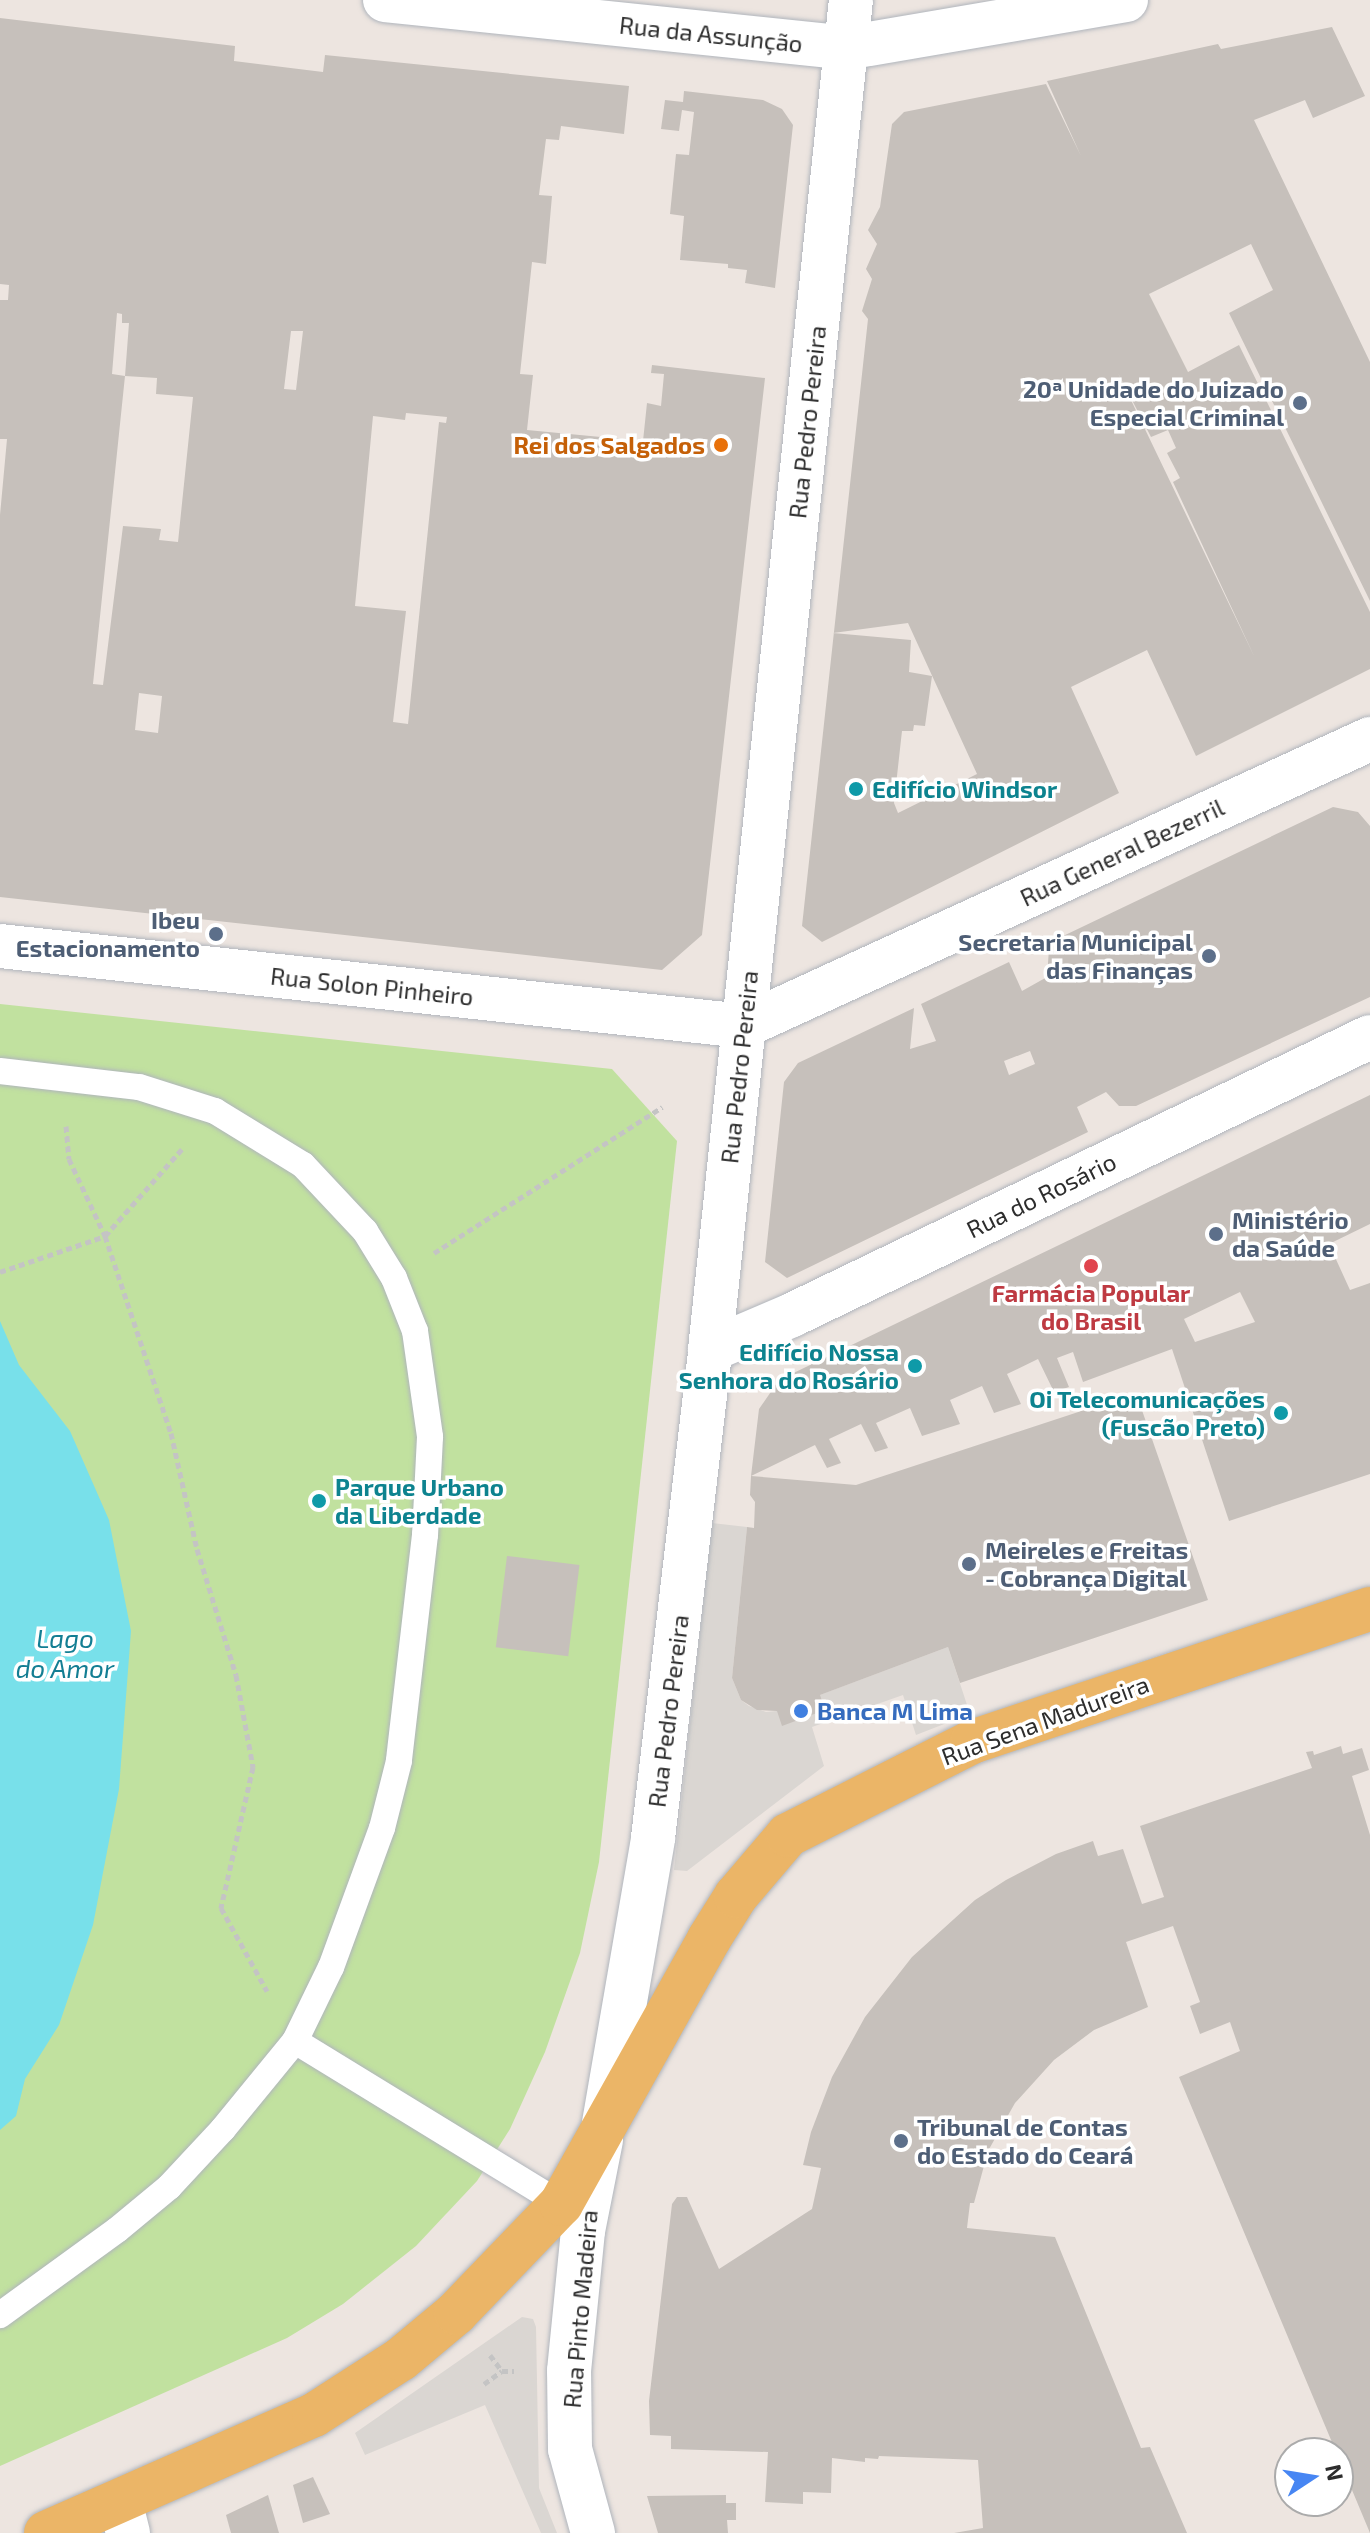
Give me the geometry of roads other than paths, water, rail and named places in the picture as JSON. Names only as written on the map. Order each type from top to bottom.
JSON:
[{"type":"main road","name":"Rua Sena Madureira","points":[[46,2533],[124,2517],[314,2415],[401,2359],[506,2265],[561,2204],[678,1991],[736,1896],[788,1835],[972,1742],[1370,1609]]},
{"type":"street","name":"Rua da Assunção","points":[[385,0],[846,48],[1126,0]]},
{"type":"street","name":"Rua Pedro Pereira","points":[[603,2130],[653,1838],[710,1350],[851,0]]},
{"type":"street","name":"Rua General Bezerril","points":[[744,1026],[1370,739]]},
{"type":"street","name":"Rua Solon Pinheiro","points":[[0,946],[744,1026]]},
{"type":"street","name":"Rua do Rosário","points":[[710,1350],[792,1315],[1370,1037]]},
{"type":"street","name":"Rua Pinto Madeira","points":[[593,2533],[570,2449],[569,2371],[583,2231],[603,2130]]},
{"type":"lane","points":[[0,1071],[139,1087],[215,1111],[303,1165],[365,1231],[394,1278],[415,1331],[430,1437],[425,1535],[410,1687],[399,1761],[382,1828],[331,1967],[295,2041],[223,2129],[169,2187],[117,2230],[0,2315]]},
{"type":"lane","points":[[295,2041],[561,2204]]},
{"type":"water","name":"Lago do Amor","points":[[0,1321],[19,1365],[70,1431],[109,1520],[131,1631],[119,1789],[93,1925],[59,2025],[25,2079],[16,2116],[0,2130]]},
{"type":"place","name":"20ª Unidade do Juizado Especial Criminal","points":[[1300,403]]},
{"type":"place","name":"Rei dos Salgados","points":[[721,445]]},
{"type":"place","name":"Edifício Windsor","points":[[856,789]]},
{"type":"place","name":"Ibeu Estacionamento","points":[[216,934]]},
{"type":"place","name":"Secretaria Municipal das Finanças","points":[[1209,956]]},
{"type":"place","name":"Ministério da Saúde","points":[[1216,1234]]},
{"type":"place","name":"Farmácia Popular do Brasil","points":[[1091,1266]]},
{"type":"place","name":"Edifício Nossa Senhora do Rosário","points":[[915,1366]]},
{"type":"place","name":"Oi Telecomunicações (Fuscão Preto)","points":[[1281,1413]]},
{"type":"place","name":"Parque Urbano da Liberdade","points":[[319,1501]]},
{"type":"place","name":"Meireles e Freitas - Cobrança Digital","points":[[969,1564]]},
{"type":"place","name":"Banca M Lima","points":[[801,1711]]},
{"type":"place","name":"Tribunal de Contas do Estado do Ceará","points":[[901,2141]]}]
